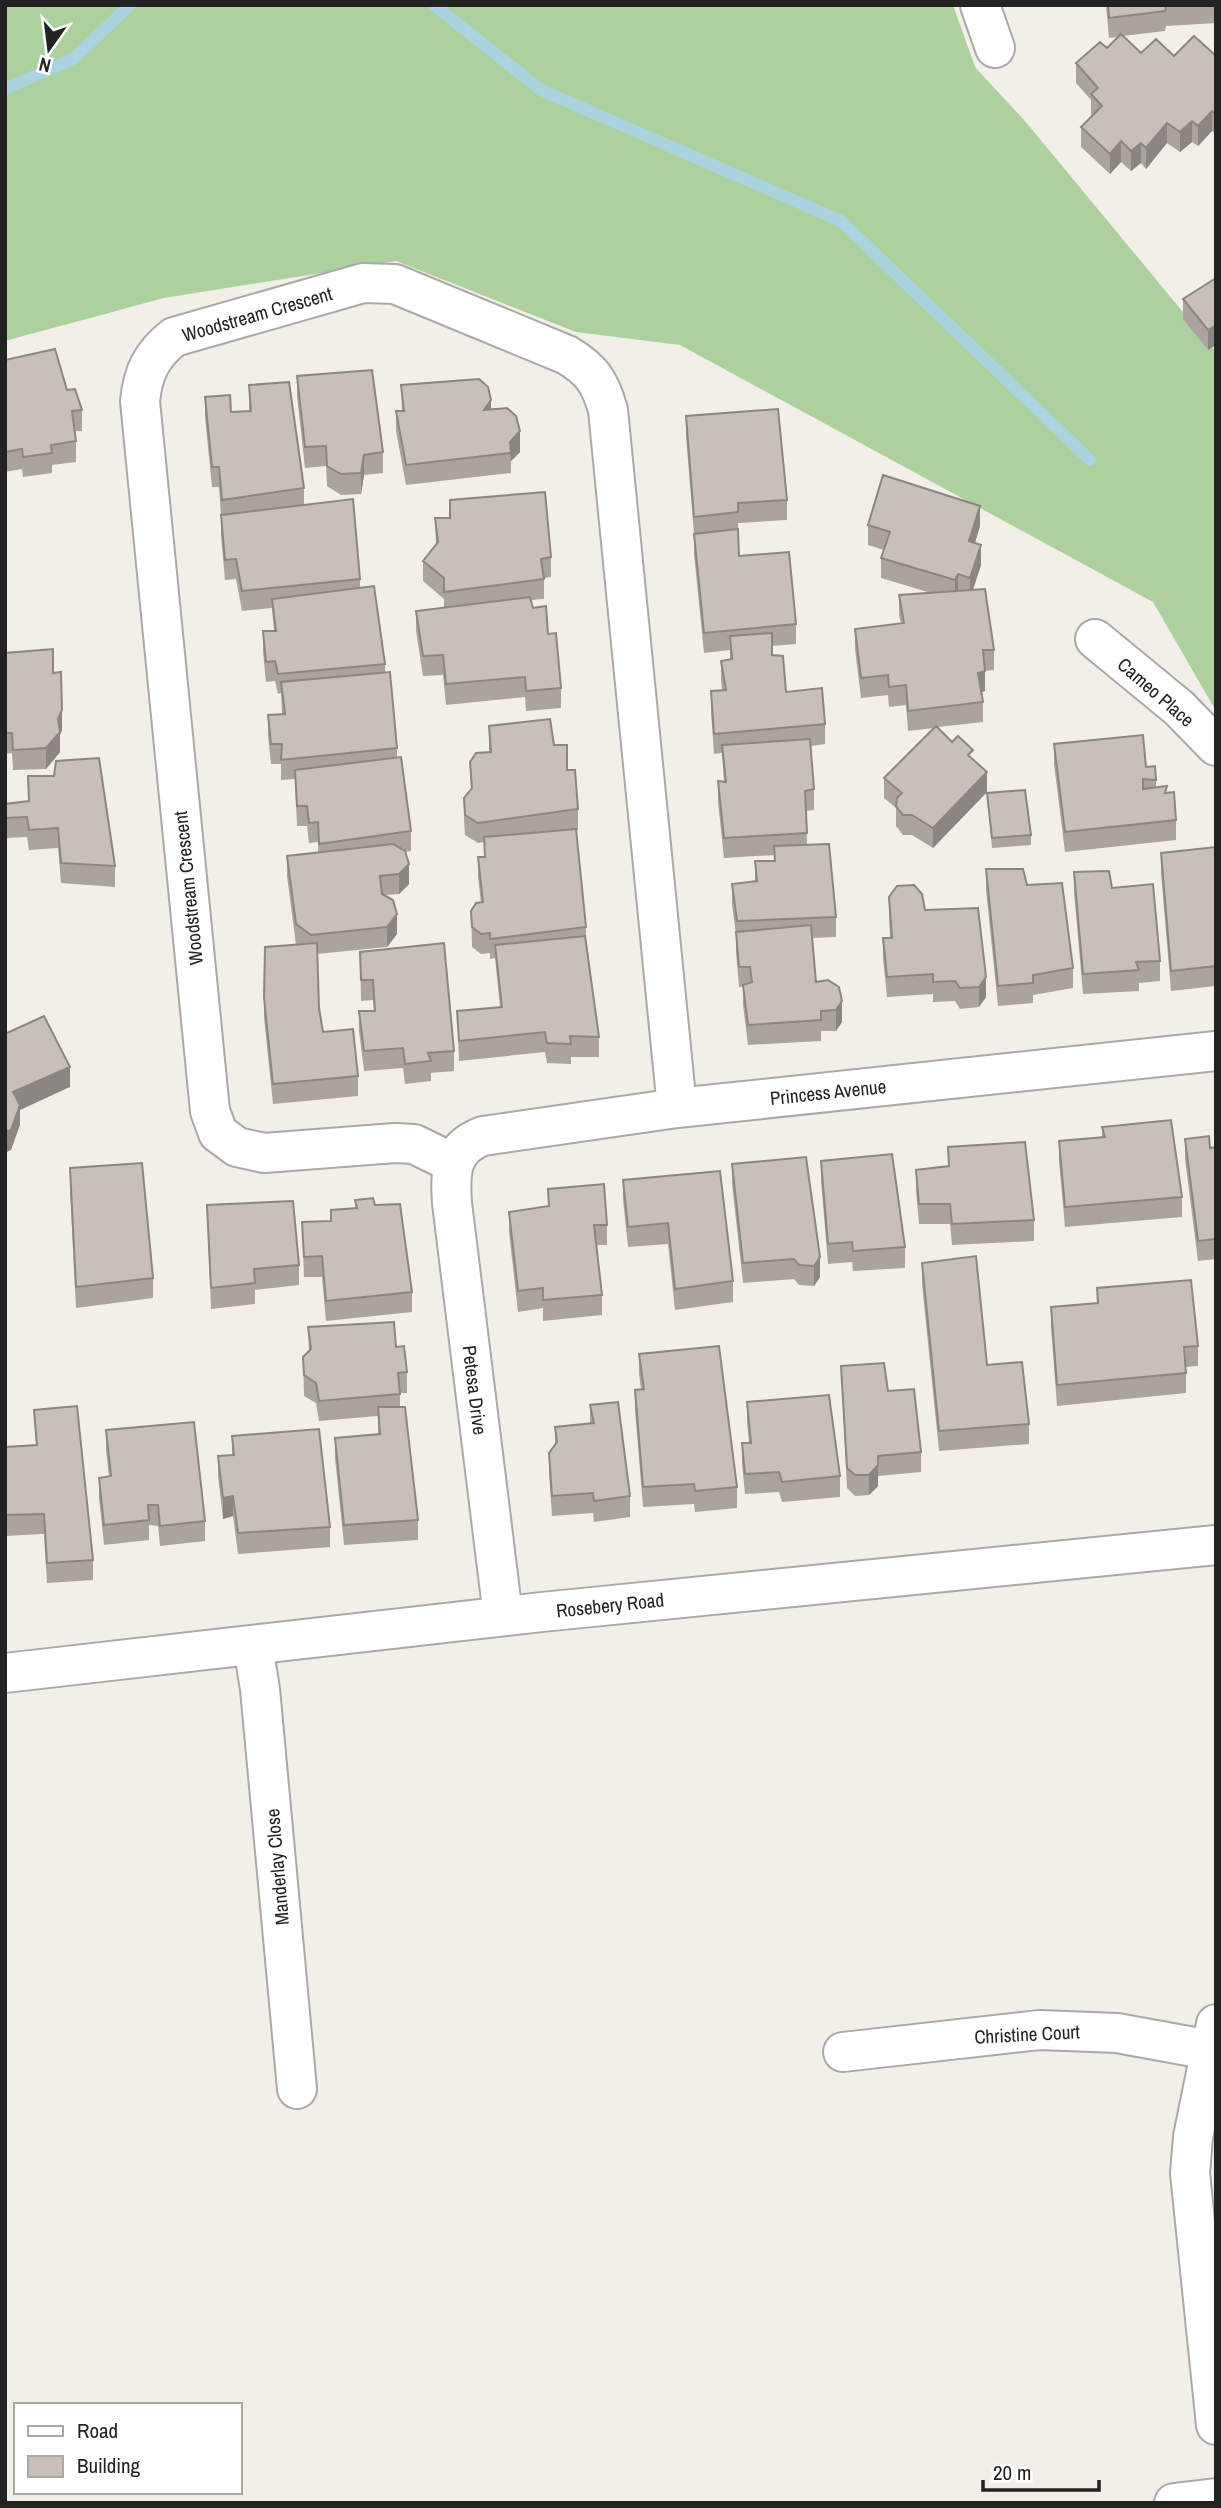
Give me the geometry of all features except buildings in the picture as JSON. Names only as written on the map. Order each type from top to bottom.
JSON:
[{"type":"street","points":[[980,5],[995,48]]},
{"type":"street","name":"Woodstream Crescent","points":[[453,1163],[414,1144],[395,1143],[264,1153],[237,1147],[218,1133],[210,1111],[140,401],[142,380],[160,349],[174,337],[363,283],[395,284],[567,355],[586,367],[604,395],[608,410],[677,1108]]},
{"type":"street","name":"Cameo Place","points":[[1095,639],[1179,708],[1216,746]]},
{"type":"street","name":"Princess Avenue","points":[[453,1163],[472,1140],[483,1136],[677,1108],[1216,1051]]},
{"type":"street","name":"Petesa Drive","points":[[453,1163],[452,1203],[503,1616]]},
{"type":"street","name":"Rosebery Road","points":[[5,1673],[503,1616],[1216,1545]]},
{"type":"street","name":"Manderlay Close","points":[[253,1646],[260,1689],[297,2089]]},
{"type":"street","name":"Christine Court","points":[[843,2052],[1040,2030],[1213,2037]]},
{"type":"street","points":[[1213,2037],[1193,2137],[1190,2172],[1216,2425]]},
{"type":"street","points":[[1174,2503],[1216,2498]]},
{"type":"green space","points":[[5,5],[953,5],[975,67],[1025,121],[1216,352],[1216,711],[1153,602],[680,345],[576,332],[396,261],[164,298],[5,341]]},
{"type":"waterway","points":[[5,89],[73,59],[130,5]]},
{"type":"waterway","points":[[434,5],[541,90],[841,221],[1090,460]]}]
